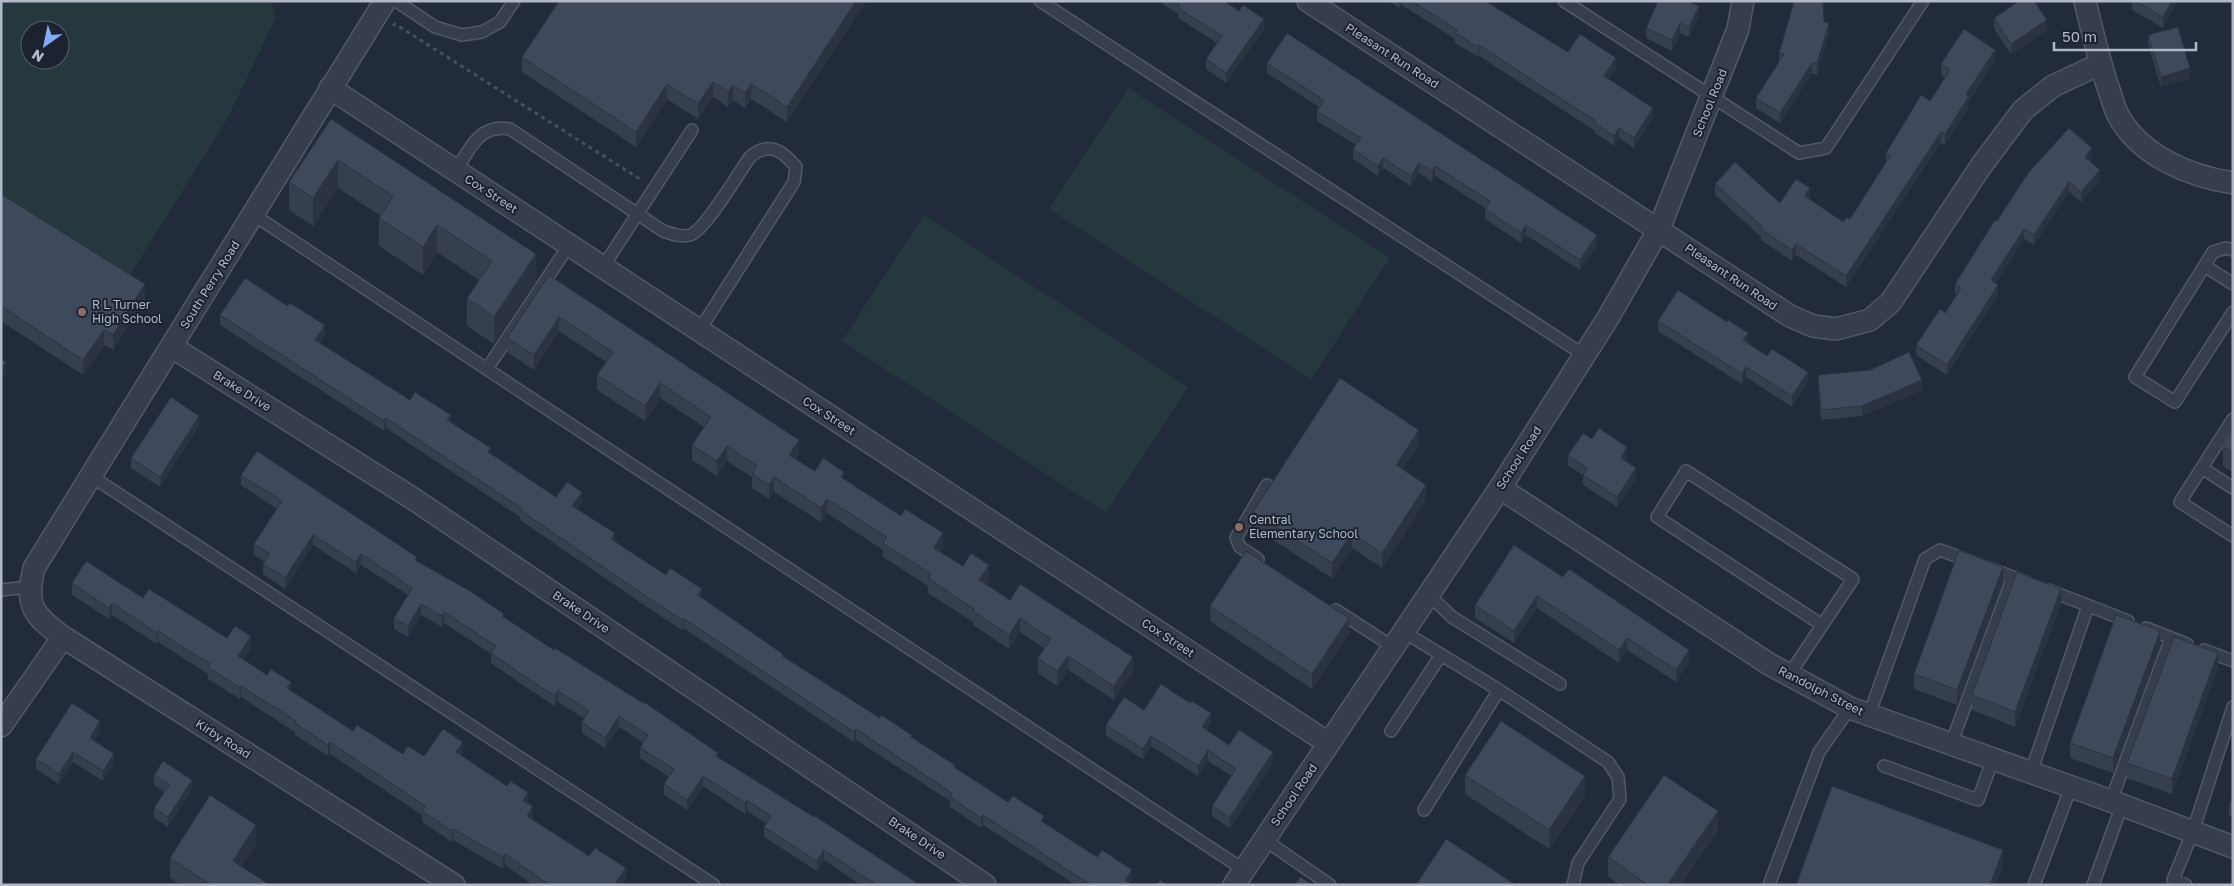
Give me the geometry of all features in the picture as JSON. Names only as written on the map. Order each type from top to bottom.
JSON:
[{"type":"street","name":"South Perry Road","points":[[31,578],[91,476],[385,1]]},
{"type":"street","name":"Pleasant Run Road","points":[[1308,1],[1659,228],[1790,316],[1812,326],[1836,329],[1870,320],[1891,302],[1981,166],[2023,110],[2053,86],[2100,64]]},
{"type":"street","name":"School Road","points":[[1240,877],[1500,488],[1584,355],[1659,228],[1738,29],[1743,1]]},
{"type":"street","points":[[2085,1],[2100,64],[2118,115],[2152,154],[2185,169],[2233,184]]},
{"type":"street","name":"Cox Street","points":[[330,88],[1328,743]]},
{"type":"street","name":"Brake Drive","points":[[172,347],[412,498],[985,885]]},
{"type":"street","name":"Randolph Street","points":[[1500,488],[1769,664],[1859,711],[2117,803],[2233,847]]},
{"type":"street","name":"Kirby Road","points":[[31,578],[31,603],[40,620],[63,637],[454,885]]},
{"type":"street","points":[[1,726],[63,637]]},
{"type":"lane","points":[[396,1],[434,27],[462,35],[482,32],[500,22],[514,1]]},
{"type":"lane","points":[[1040,1],[1584,355]]},
{"type":"lane","points":[[1564,1],[1799,153],[1826,148],[1923,1]]},
{"type":"lane","points":[[456,170],[482,134],[496,127],[510,129],[663,231],[678,236],[692,235],[704,225],[750,157],[760,149],[774,149],[788,157],[796,167],[794,182],[700,331]]},
{"type":"lane","points":[[603,267],[692,130]]},
{"type":"lane","points":[[254,215],[1240,877]]},
{"type":"lane","points":[[486,369],[568,244]]},
{"type":"lane","points":[[2233,250],[2226,248],[2213,252],[2135,377],[2175,402],[2233,312]]},
{"type":"lane","points":[[2205,266],[2233,284]]},
{"type":"lane","points":[[2233,419],[2180,502],[2233,536]]},
{"type":"lane","points":[[2202,468],[2233,488]]},
{"type":"lane","points":[[1789,675],[1853,579],[1686,471],[1657,517],[1822,625]]},
{"type":"lane","points":[[91,476],[714,885]]},
{"type":"lane","points":[[1267,485],[1236,538],[1240,547],[1272,568]]},
{"type":"lane","points":[[1769,885],[1819,752],[1859,711],[1925,559],[1940,550],[2233,661]]},
{"type":"lane","points":[[1951,744],[2013,577]]},
{"type":"lane","points":[[1,590],[31,578]]},
{"type":"lane","points":[[1428,594],[1452,617],[1560,684]]},
{"type":"lane","points":[[1327,604],[1398,639],[1441,655],[1499,690],[1608,762],[1618,777],[1620,799],[1578,863],[1573,885]]},
{"type":"lane","points":[[2031,772],[2088,606]]},
{"type":"lane","points":[[2093,885],[2117,803],[2171,638]]},
{"type":"lane","points":[[1391,731],[1441,655]]},
{"type":"lane","points":[[1424,810],[1499,690]]},
{"type":"lane","points":[[2186,885],[2173,880],[2193,832],[2233,707]]},
{"type":"lane","points":[[1884,766],[1978,800],[1993,759]]},
{"type":"lane","points":[[2034,885],[2071,787]]},
{"type":"lane","points":[[1264,840],[1330,885]]},
{"type":"path","points":[[391,27],[395,24],[654,188]]},
{"type":"green space","points":[[1,1],[271,1],[276,18],[226,121],[128,278],[1,195]]},
{"type":"green space","points":[[1128,88],[1390,258],[1311,379],[1049,209]]},
{"type":"green space","points":[[924,215],[1188,387],[1106,513],[842,341]]},
{"type":"building","points":[[559,1],[856,1],[787,107],[751,84],[745,93],[733,85],[728,92],[713,82],[698,104],[667,84],[636,132],[522,57]]},
{"type":"building","points":[[1174,1],[1224,1],[1239,11],[1243,5],[1264,19],[1226,73],[1206,59],[1222,36],[1178,8],[1180,5]]},
{"type":"building","points":[[1412,1],[1485,1],[1568,52],[1580,34],[1616,58],[1604,76],[1653,108],[1634,138],[1619,128],[1614,136],[1595,123],[1596,121],[1479,45],[1478,47],[1455,33],[1457,30]]},
{"type":"building","points":[[1658,1],[1688,1],[1699,6],[1689,27],[1680,23],[1672,40],[1646,28]]},
{"type":"building","points":[[1793,1],[1823,1],[1824,22],[1829,23],[1817,64],[1812,63],[1780,113],[1756,98],[1784,54],[1779,53]]},
{"type":"building","points":[[2019,1],[2034,1],[2047,20],[2011,44],[1994,18]]},
{"type":"building","points":[[2135,1],[2172,1],[2163,17]]},
{"type":"building","points":[[2178,27],[2190,68],[2161,77],[2148,35]]},
{"type":"building","points":[[1964,29],[1995,50],[1966,94],[1969,96],[1945,134],[1941,132],[1846,276],[1796,244],[1792,250],[1761,229],[1763,227],[1715,184],[1735,162],[1780,203],[1796,179],[1810,188],[1805,196],[1843,222],[1847,217],[1850,219],[1890,156],[1886,153],[1921,95],[1930,101],[1950,70],[1941,64]]},
{"type":"building","points":[[1287,33],[1597,235],[1580,260],[1526,225],[1521,233],[1485,209],[1490,201],[1435,166],[1432,171],[1419,163],[1411,176],[1383,158],[1378,166],[1353,149],[1361,138],[1317,111],[1324,100],[1267,63]]},
{"type":"building","points":[[331,119],[536,254],[494,317],[467,298],[492,261],[437,225],[423,247],[379,218],[393,196],[338,160],[313,198],[289,182]]},
{"type":"building","points":[[2069,128],[2092,148],[2085,157],[2100,170],[2081,192],[2069,182],[2034,235],[2024,229],[1991,280],[1998,285],[1947,365],[1916,345],[1940,309],[1945,313],[1961,288],[1955,284],[1995,220],[1997,221],[2028,173]]},
{"type":"building","points":[[1,194],[145,284],[113,335],[104,330],[83,360],[1,306]]},
{"type":"building","points":[[549,275],[799,440],[789,455],[815,471],[823,458],[844,472],[841,477],[901,516],[905,509],[943,533],[934,548],[963,566],[971,553],[989,565],[979,580],[1010,600],[1020,584],[1133,657],[1114,686],[1068,656],[1057,671],[1038,658],[1051,639],[1020,618],[1009,635],[928,578],[931,574],[883,543],[887,537],[827,499],[821,508],[774,477],[769,485],[752,474],[757,466],[727,446],[717,461],[692,445],[711,417],[660,383],[645,406],[597,375],[613,352],[559,317],[534,355],[507,338]]},
{"type":"building","points":[[245,278],[288,306],[290,303],[325,325],[315,340],[410,400],[415,392],[451,415],[447,420],[491,448],[488,452],[556,497],[567,482],[582,492],[572,506],[615,533],[611,539],[666,575],[670,568],[702,589],[698,595],[783,654],[782,656],[880,718],[881,715],[912,735],[911,737],[1008,802],[1013,796],[1044,816],[1041,821],[1097,857],[1102,850],[1132,870],[1125,880],[1133,885],[1091,885],[983,815],[981,818],[950,797],[952,793],[856,729],[854,732],[683,618],[682,620],[650,599],[520,510],[521,508],[386,418],[384,421],[220,315]]},
{"type":"building","points":[[1678,290],[1727,322],[1728,320],[1748,333],[1743,340],[1767,356],[1772,349],[1808,372],[1792,396],[1746,367],[1742,374],[1658,321]]},
{"type":"building","points":[[1909,352],[1922,380],[1862,406],[1821,410],[1818,375],[1870,370]]},
{"type":"building","points":[[1,359],[6,362],[1,369]]},
{"type":"building","points":[[1340,378],[1419,430],[1396,465],[1426,485],[1382,553],[1352,533],[1332,563],[1253,512]]},
{"type":"building","points":[[171,397],[199,416],[160,477],[131,458]]},
{"type":"building","points":[[1599,428],[1627,447],[1621,458],[1636,468],[1617,497],[1583,475],[1587,468],[1568,455],[1583,433],[1592,439]]},
{"type":"building","points":[[2233,432],[2233,453],[2223,447]]},
{"type":"building","points":[[257,451],[417,557],[415,560],[470,591],[504,614],[502,616],[554,650],[555,648],[644,702],[718,753],[716,756],[815,816],[920,885],[877,885],[824,850],[817,861],[764,827],[771,816],[747,800],[745,803],[703,776],[687,800],[664,784],[674,769],[640,748],[648,735],[619,716],[605,738],[582,722],[589,711],[558,691],[555,696],[533,682],[491,653],[496,646],[444,612],[442,616],[421,604],[408,626],[394,618],[412,588],[361,554],[356,562],[313,535],[285,578],[263,564],[270,554],[254,544],[282,501],[241,475]]},
{"type":"building","points":[[1514,545],[1563,577],[1569,569],[1689,650],[1676,670],[1627,638],[1619,650],[1537,596],[1514,631],[1475,605]]},
{"type":"building","points":[[1959,550],[2003,567],[1957,690],[1914,674]]},
{"type":"building","points":[[1246,551],[1349,618],[1312,674],[1210,606]]},
{"type":"building","points":[[86,561],[143,598],[149,589],[227,638],[235,626],[251,636],[238,656],[267,675],[271,669],[291,682],[287,688],[353,731],[357,725],[403,754],[408,746],[424,756],[443,729],[463,742],[456,752],[507,786],[510,781],[528,792],[523,801],[533,806],[527,816],[589,856],[595,848],[626,868],[616,882],[621,885],[550,885],[505,854],[503,857],[453,829],[452,831],[422,811],[425,806],[330,742],[328,745],[295,723],[296,721],[241,686],[240,688],[208,667],[210,664],[158,631],[157,633],[112,603],[109,608],[72,583]]},
{"type":"building","points":[[2017,572],[2061,589],[2015,712],[1972,695]]},
{"type":"building","points":[[2116,615],[2160,632],[2113,758],[2070,743]]},
{"type":"building","points":[[2174,637],[2218,653],[2172,779],[2127,763]]},
{"type":"building","points":[[1161,684],[1190,703],[1192,701],[1211,713],[1202,727],[1229,745],[1239,730],[1273,752],[1230,817],[1212,806],[1236,769],[1208,750],[1198,766],[1151,736],[1143,749],[1106,725],[1124,697],[1144,710]]},
{"type":"building","points":[[72,703],[100,721],[90,738],[114,754],[103,771],[73,752],[59,774],[36,759]]},
{"type":"building","points":[[1501,721],[1585,776],[1549,830],[1465,775]]},
{"type":"building","points":[[163,761],[192,780],[168,817],[154,808],[169,785],[154,775]]},
{"type":"building","points":[[1664,775],[1718,811],[1667,885],[1648,885],[1608,857]]},
{"type":"building","points":[[1832,786],[2003,850],[1990,885],[1796,885]]},
{"type":"building","points":[[210,795],[256,825],[233,861],[270,885],[211,885],[170,858]]},
{"type":"building","points":[[2233,795],[2233,807],[2229,806]]},
{"type":"building","points":[[1446,839],[1516,885],[1416,885]]},
{"type":"building","points":[[1300,877],[1313,885],[1295,885]]},
{"type":"building","points":[[1160,880],[1167,885],[1157,885]]},
{"type":"place","name":"R L Turner High School","points":[[82,312]]},
{"type":"place","name":"Central Elementary School","points":[[1239,527]]}]
